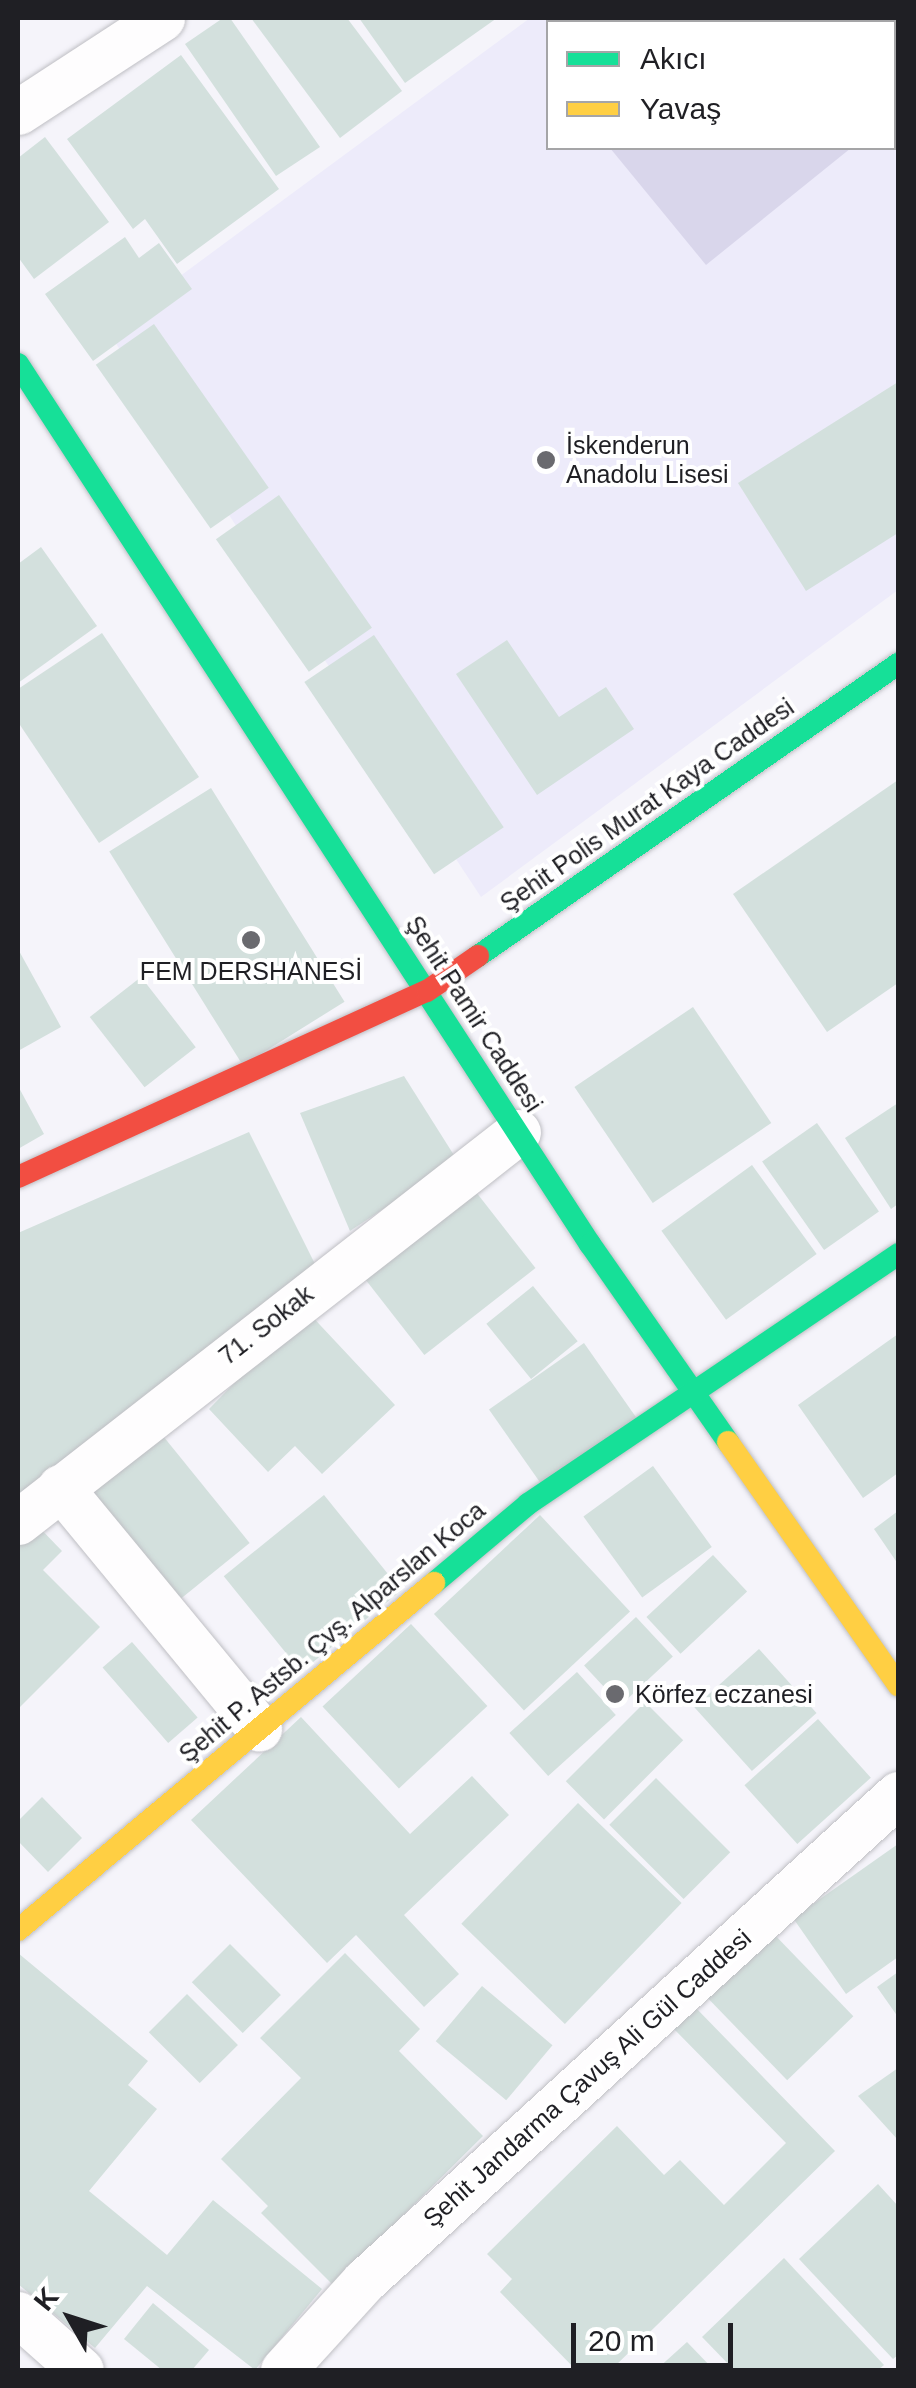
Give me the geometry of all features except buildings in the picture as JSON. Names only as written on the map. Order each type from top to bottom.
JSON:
[{"type":"street","points":[[18,112],[162,18]]},
{"type":"street","name":"Şehit Pamir Caddesi","points":[[18,364],[518,1132],[692,1392],[898,1685]]},
{"type":"street","name":"Şehit Polis Murat Kaya Caddesi","points":[[18,1177],[427,991],[898,664]]},
{"type":"street","name":"71. Sokak","points":[[18,1522],[518,1132]]},
{"type":"street","name":"Şehit P. Astsb. Çvş. Alparslan Koca","points":[[18,1930],[528,1504],[898,1254]]},
{"type":"street","points":[[60,1487],[258,1728]]},
{"type":"street","name":"Şehit Jandarma Çavuş Ali Gül Caddesi","points":[[283,2370],[364,2281],[898,1794]]},
{"type":"street","points":[[18,2314],[81,2370]]},
{"type":"shaded area","name":"İskenderun Anadolu Lisesi","points":[[530,18],[898,18],[898,590],[481,897],[107,330]]},
{"type":"shaded area","points":[[898,18],[898,108],[896,20],[592,20]]},
{"type":"shaded area","points":[[612,150],[849,150],[706,265]]},
{"type":"traffic: fast","points":[[18,364],[590,1244],[728,1442]]},
{"type":"traffic: fast","points":[[478,956],[898,664]]},
{"type":"traffic: fast","points":[[434,1583],[528,1504],[898,1254]]},
{"type":"traffic: slow","points":[[728,1442],[898,1685]]},
{"type":"traffic: slow","points":[[18,1930],[434,1583]]},
{"type":"traffic: jam","points":[[18,1177],[427,991],[478,956]]},
{"type":"place","name":"İskenderun Anadolu Lisesi","points":[[546,460]]},
{"type":"place","name":"FEM DERSHANESİ","points":[[251,940]]},
{"type":"place","name":"Körfez eczanesi","points":[[615,1694]]}]
